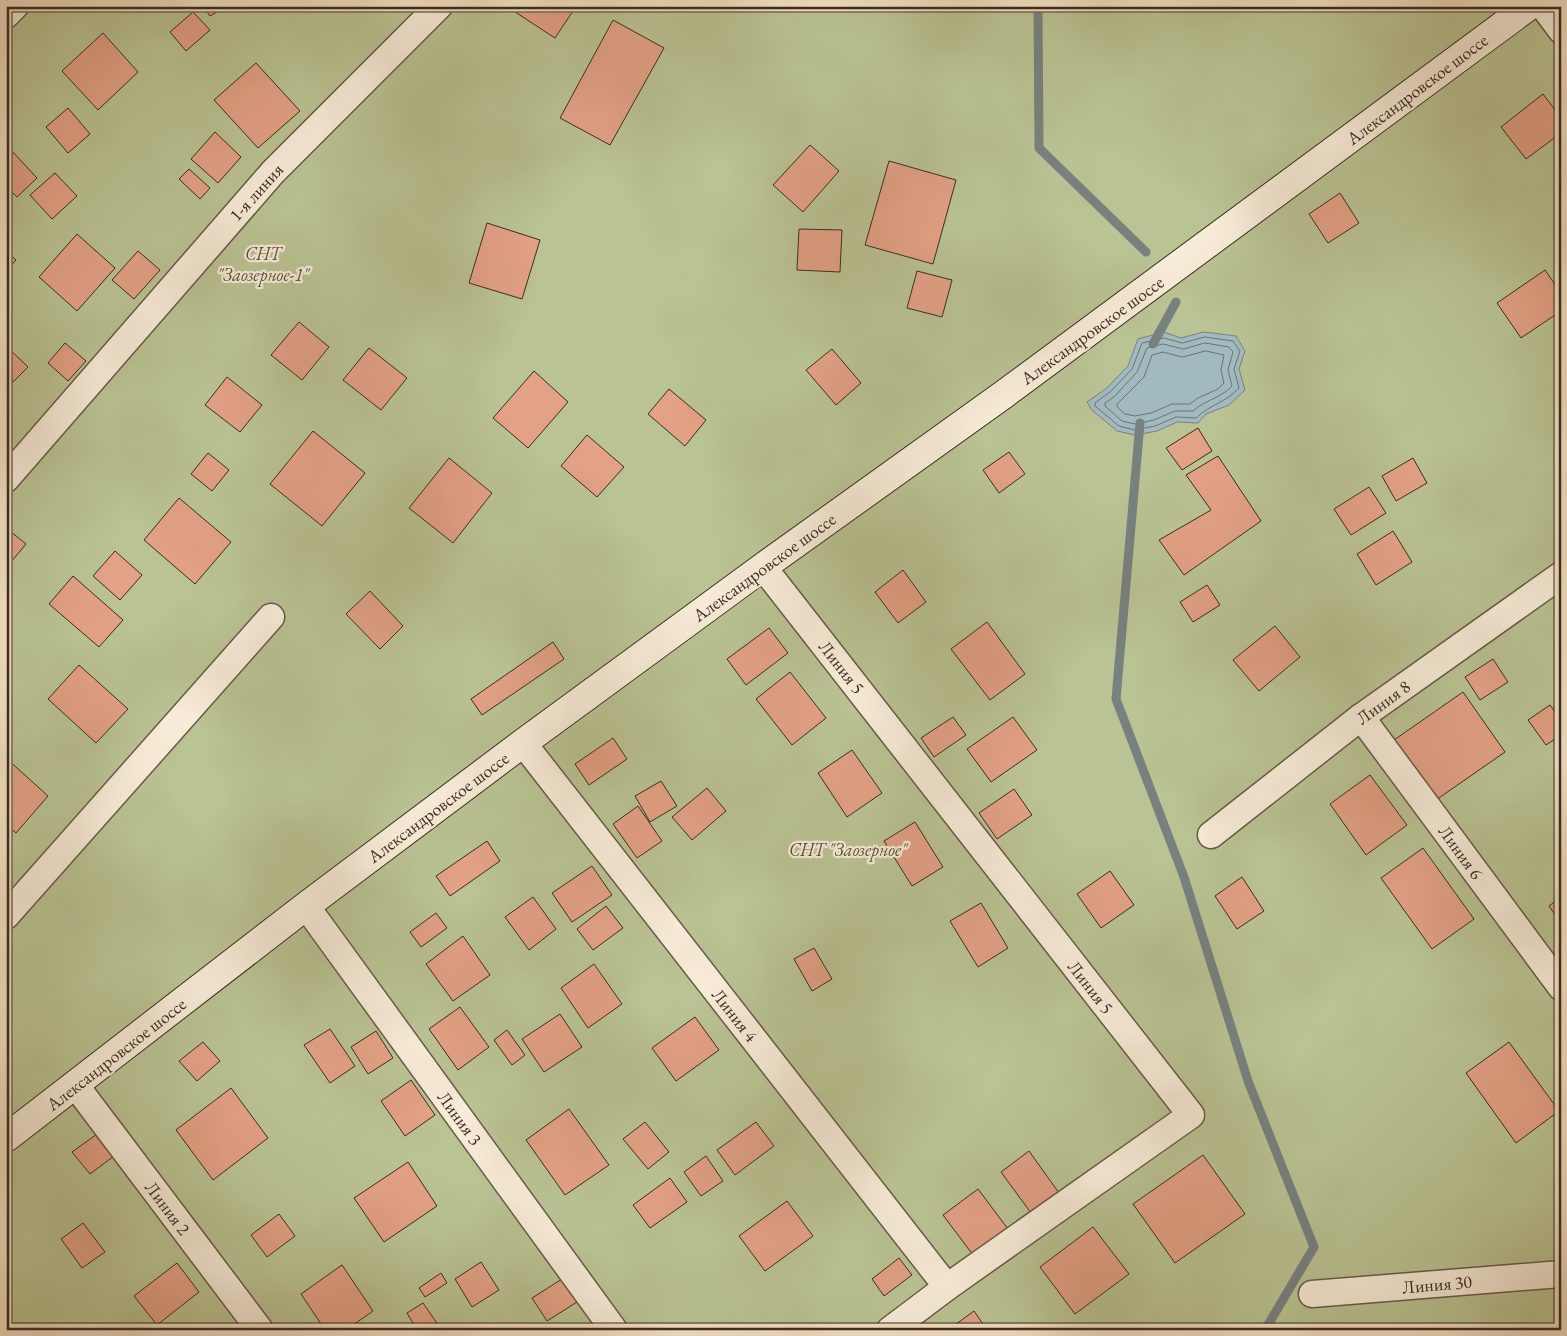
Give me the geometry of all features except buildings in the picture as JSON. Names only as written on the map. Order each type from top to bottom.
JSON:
[{"type":"street","points":[[6,15],[15,6]]},
{"type":"street","name":"1-я линия","points":[[6,479],[273,172],[439,6]]},
{"type":"street","name":"Александровское шоссе","points":[[7,1136],[76,1086],[306,906],[523,743],[763,566],[1003,395],[1528,6]]},
{"type":"street","points":[[1543,6],[1561,30]]},
{"type":"street","name":"Линия 5","points":[[763,566],[1191,1115],[946,1287],[890,1330]]},
{"type":"street","name":"Линия 8","points":[[1211,835],[1362,717],[1561,575]]},
{"type":"street","points":[[6,916],[271,617]]},
{"type":"street","name":"Линия 6","points":[[1362,717],[1561,987]]},
{"type":"street","name":"Линия 4","points":[[523,743],[946,1287]]},
{"type":"street","name":"Линия 3","points":[[306,906],[614,1330]]},
{"type":"street","name":"Линия 2","points":[[76,1086],[260,1330]]},
{"type":"street","name":"Линия 30","points":[[1312,1294],[1561,1274]]},
{"type":"green space","name":"СНТ \"Заозерное\"","points":[[6,6],[1561,6],[1561,1330],[6,1330]]},
{"type":"water","points":[[1164,332],[1181,338],[1204,332],[1236,336],[1245,351],[1239,369],[1245,390],[1229,405],[1206,414],[1198,423],[1177,422],[1157,431],[1135,435],[1117,431],[1092,410],[1087,402],[1107,388],[1128,366],[1138,339]]},
{"type":"waterway","points":[[1038,6],[1039,148],[1146,252]]},
{"type":"waterway","points":[[1153,344],[1176,302]]},
{"type":"waterway","points":[[1140,423],[1116,699],[1184,877],[1248,1081],[1314,1247],[1265,1330]]},
{"type":"park label","name":"СНТ \"Заозерное-1\"","points":[[263,263]]}]
